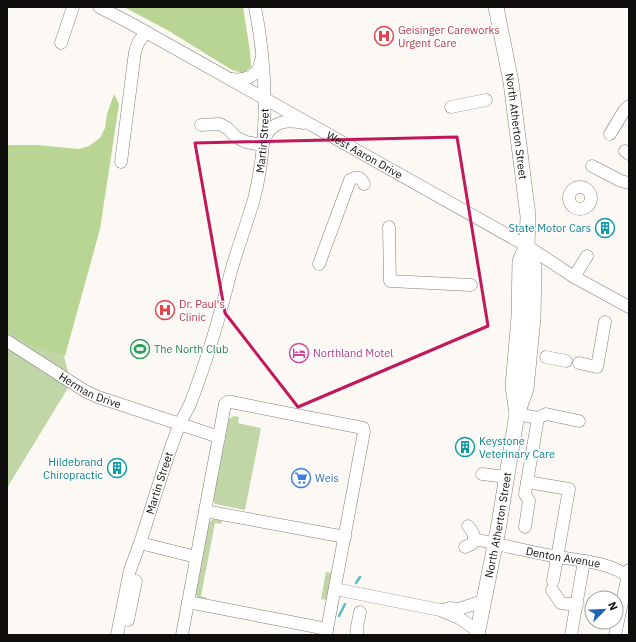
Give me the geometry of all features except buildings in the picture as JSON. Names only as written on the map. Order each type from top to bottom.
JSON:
[{"type":"main road","name":"North Atherton Street","points":[[477,633],[506,483],[517,414],[526,390],[533,318],[534,267],[527,246],[528,216],[511,82],[496,7]]},
{"type":"street","points":[[61,43],[73,7]]},
{"type":"street","name":"West Aaron Drive","points":[[99,7],[527,246],[574,277],[629,307]]},
{"type":"street","name":"Martin Street","points":[[117,635],[130,570],[180,424],[183,399],[214,305],[231,271],[254,198],[262,145],[265,100],[262,56],[255,7]]},
{"type":"street","points":[[121,162],[135,52],[138,43],[146,32]]},
{"type":"street","points":[[229,79],[241,80],[250,77],[258,70],[262,56]]},
{"type":"street","points":[[451,107],[486,100]]},
{"type":"street","points":[[610,134],[624,110],[629,106]]},
{"type":"street","points":[[201,125],[220,124],[227,128],[236,138],[246,142],[262,145],[266,135],[276,124],[295,121],[310,125]]},
{"type":"street","points":[[592,166],[620,181],[629,183]]},
{"type":"street","points":[[319,264],[350,180],[358,177],[362,179],[364,184]]},
{"type":"street","points":[[389,227],[390,280],[471,285]]},
{"type":"street","points":[[574,277],[587,256]]},
{"type":"street","points":[[579,363],[597,366],[605,322]]},
{"type":"street","name":"Herman Drive","points":[[7,341],[85,391],[98,397],[219,437]]},
{"type":"street","points":[[546,357],[566,361]]},
{"type":"street","points":[[182,635],[196,557],[225,404],[229,402],[363,428],[364,432],[327,632],[188,602]]},
{"type":"street","points":[[517,414],[538,418],[546,414],[579,420]]},
{"type":"street","points":[[525,494],[538,418]]},
{"type":"street","points":[[482,474],[506,483],[525,494],[529,501],[525,526]]},
{"type":"street","points":[[528,482],[569,489],[553,585],[561,603],[577,605]]},
{"type":"street","points":[[205,510],[345,537]]},
{"type":"street","points":[[465,547],[472,544],[474,538],[472,531],[468,526]]},
{"type":"street","name":"Denton Avenue","points":[[474,538],[557,557],[584,561],[612,568],[628,574]]},
{"type":"street","points":[[140,543],[196,557]]},
{"type":"street","name":"Martin Street","points":[[125,635],[138,571],[140,543]]},
{"type":"street","points":[[572,635],[584,561]]},
{"type":"street","points":[[615,635],[628,574]]},
{"type":"street","points":[[335,589],[440,610],[459,618],[477,633]]},
{"type":"street","points":[[440,610],[450,608],[459,609],[483,601]]},
{"type":"street","points":[[358,635],[357,628],[360,612]]},
{"type":"highlighted area","points":[[457,137],[488,326],[298,407],[225,313],[195,143]]},
{"type":"green space","points":[[124,7],[243,7],[251,67],[243,73],[232,70],[169,31]]},
{"type":"green space","points":[[114,94],[119,104],[100,229],[65,356],[30,345],[7,330],[7,146],[37,145],[79,149],[89,146],[100,138],[105,128],[107,114]]},
{"type":"green space","points":[[7,306],[60,342],[71,383],[7,488]]},
{"type":"green space","points":[[234,416],[239,417],[238,423],[261,428],[245,510],[215,504],[213,500],[229,419]]},
{"type":"green space","points":[[213,519],[222,521],[221,524],[215,523],[201,596],[207,598],[206,600],[198,598],[195,593],[209,523]]},
{"type":"green space","points":[[326,572],[332,573],[327,600],[321,599]]},
{"type":"waterway","points":[[356,583],[360,577]]},
{"type":"waterway","points":[[339,616],[345,604]]},
{"type":"place","name":"Geisinger Careworks Urgent Care","points":[[384,36]]},
{"type":"place","name":"State Motor Cars","points":[[605,228]]},
{"type":"place","name":"Dr. Paul's Clinic","points":[[165,310]]},
{"type":"place","name":"The North Club","points":[[140,349]]},
{"type":"place","name":"Northland Motel","points":[[299,353]]},
{"type":"place","name":"Keystone Veterinary Care","points":[[465,447]]},
{"type":"place","name":"Hildebrand Chiropractic","points":[[117,468]]},
{"type":"place","name":"Weis","points":[[301,478]]}]
